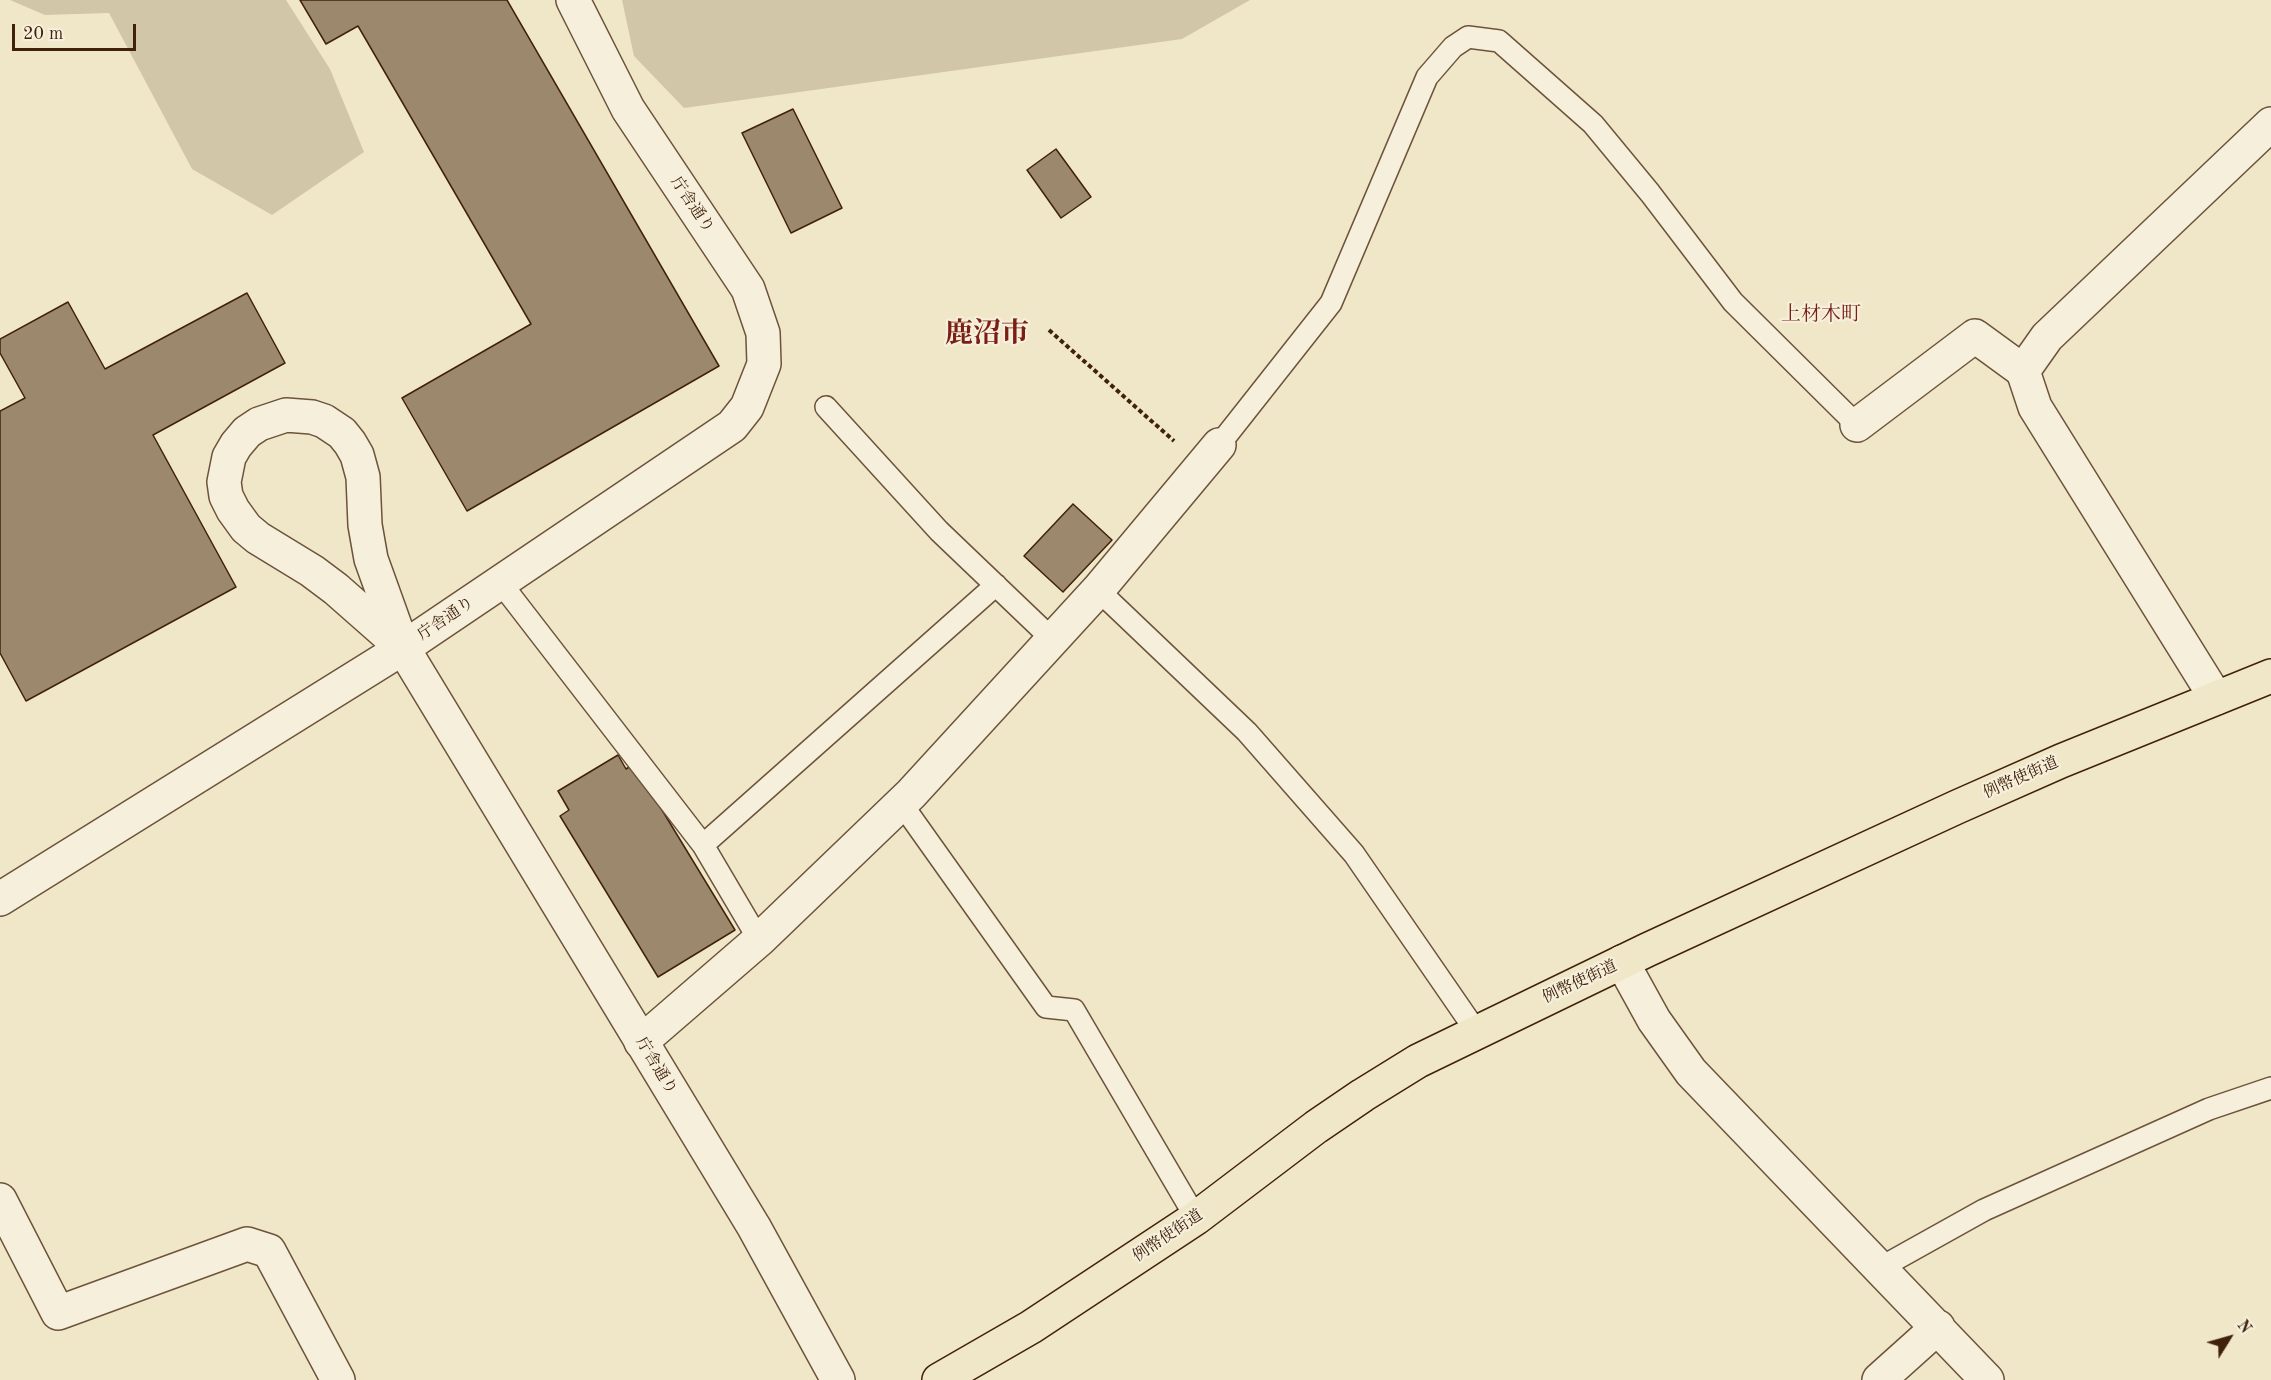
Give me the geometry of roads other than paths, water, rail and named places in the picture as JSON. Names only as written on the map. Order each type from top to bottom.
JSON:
[{"type":"highway","name":"例幣使街道","points":[[939,1380],[1031,1327],[1196,1218],[1316,1127],[1418,1061],[1622,962],[2050,765],[2271,676]]},
{"type":"street","name":"庁舎通り","points":[[573,0],[579,16],[628,109],[748,289],[763,333],[764,364],[747,407],[732,426],[403,648],[754,1227],[838,1380]]},
{"type":"street","points":[[2024,371],[2047,337],[2271,124]]},
{"type":"street","points":[[1857,424],[1975,336],[2024,371],[2035,406],[2216,698]]},
{"type":"street","points":[[286,415],[312,417],[324,421],[342,433],[350,443],[357,455],[363,477],[365,525],[371,559],[403,648],[336,589],[246,528],[226,496],[224,482],[229,457],[247,432],[259,424],[286,415]]},
{"type":"street","points":[[641,1042],[759,940],[902,803],[1098,590],[1211,455]]},
{"type":"street","points":[[0,899],[403,648]]},
{"type":"street","points":[[1622,962],[1654,1020],[1690,1072],[1987,1380]]},
{"type":"street","points":[[0,1200],[57,1313],[248,1244],[269,1251],[338,1380]]},
{"type":"street","points":[[1879,1380],[1938,1327]]},
{"type":"lane","points":[[1211,455],[1331,303],[1426,77],[1453,46],[1468,37],[1499,41],[1593,124],[1650,193],[1733,302],[1857,424]]},
{"type":"lane","points":[[826,406],[939,531],[1052,639]]},
{"type":"lane","points":[[500,582],[704,845],[759,940]]},
{"type":"lane","points":[[704,845],[996,585]]},
{"type":"lane","points":[[1098,590],[1247,732],[1354,854],[1476,1031]]},
{"type":"lane","points":[[902,803],[1046,1007],[1074,1010],[1196,1218]]},
{"type":"lane","points":[[1880,1268],[1984,1210],[2209,1109],[2271,1088]]},
{"type":"district","name":"上材木町","points":[[1821,315]]},
{"type":"district","name":"鹿沼市","points":[[987,335]]}]
